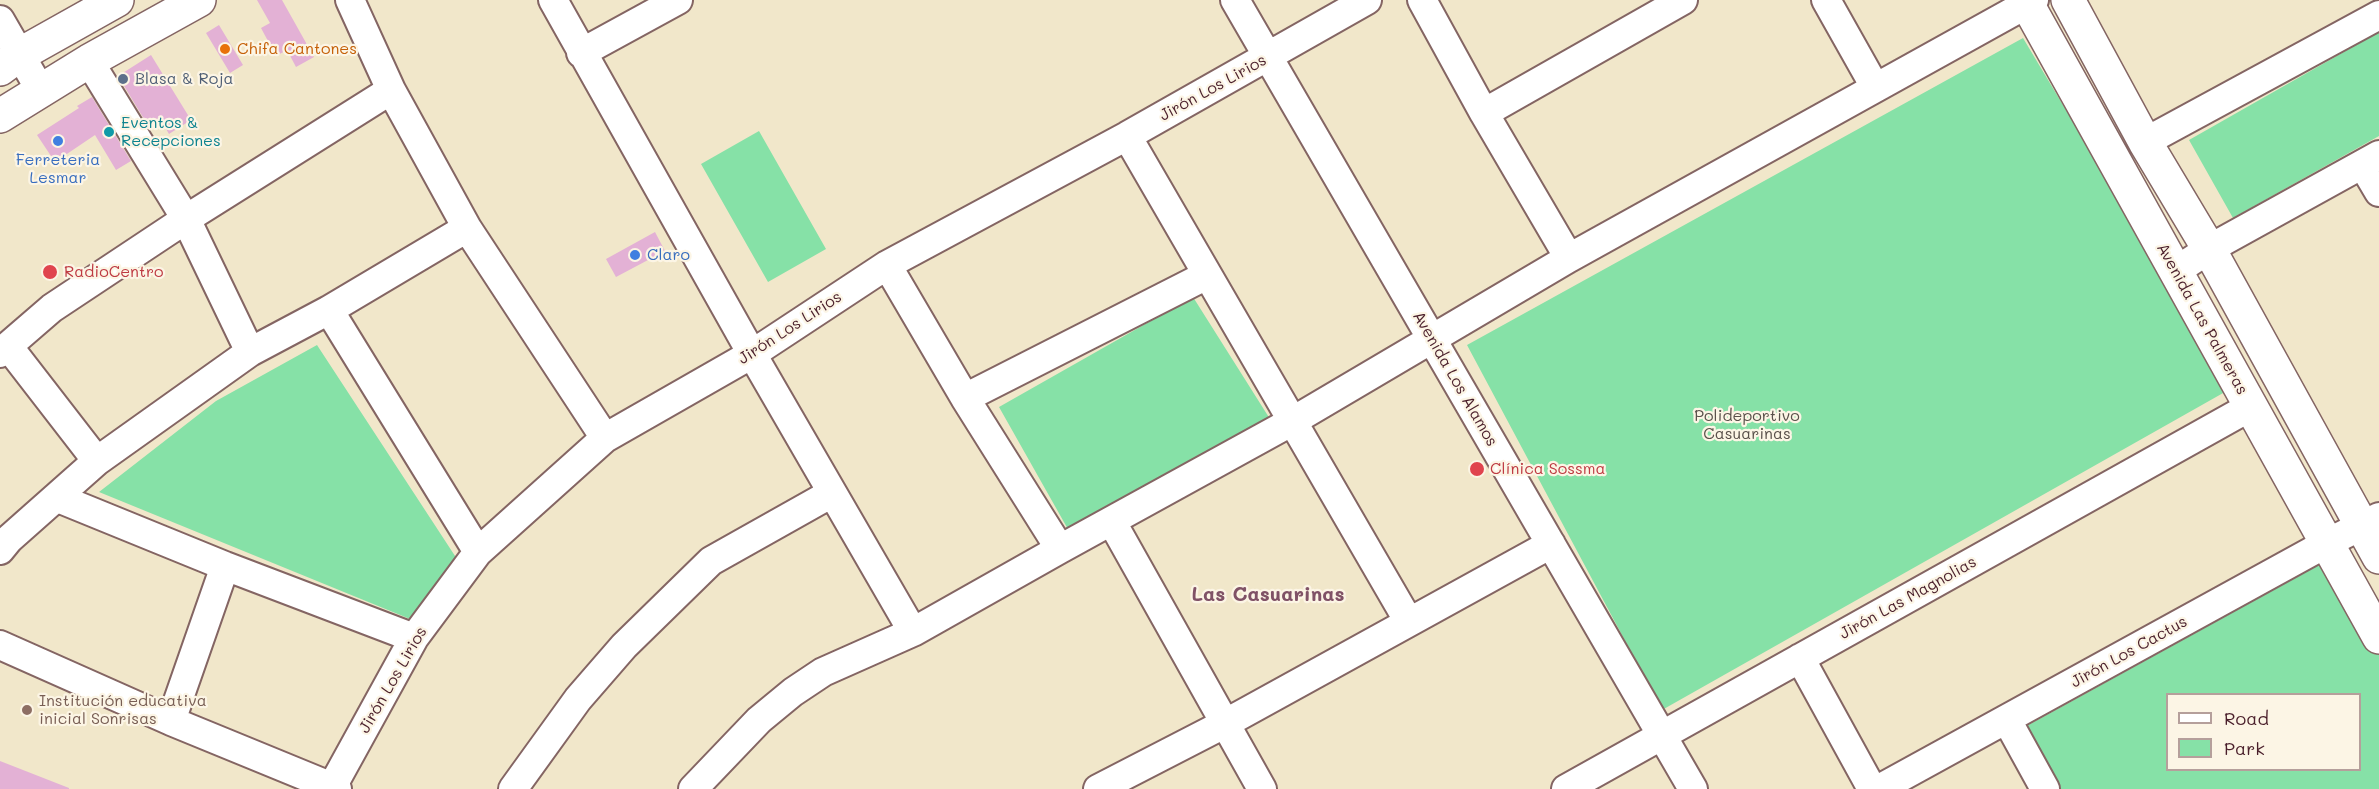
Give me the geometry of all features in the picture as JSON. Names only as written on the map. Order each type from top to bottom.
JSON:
[{"type":"main road","points":[[9,62],[117,0]]},
{"type":"main road","points":[[2068,0],[2145,142],[2370,521],[2379,557]]},
{"type":"main road","points":[[0,116],[193,1]]},
{"type":"main road","name":"Avenida Las Palmeras","points":[[2029,1],[2379,637]]},
{"type":"street","points":[[350,0],[392,90],[467,228],[605,438]]},
{"type":"street","points":[[553,0],[752,354],[913,632]]},
{"type":"street","points":[[581,53],[678,0]]},
{"type":"street","name":"Avenida Los Alamos","points":[[1236,0],[1693,789]]},
{"type":"street","name":"Jirón Los Lirios","points":[[335,788],[414,638],[478,552],[605,438],[752,354],[887,264],[1127,136],[1367,0]]},
{"type":"street","points":[[1422,0],[1484,113],[1569,258]]},
{"type":"street","points":[[1484,113],[1683,0]]},
{"type":"street","points":[[1826,0],[1875,87]]},
{"type":"street","points":[[693,789],[759,720],[793,692],[823,672],[913,632],[1292,422],[1569,258],[2029,1]]},
{"type":"street","points":[[2145,142],[2379,15]]},
{"type":"street","points":[[0,20],[9,62],[41,91]]},
{"type":"street","points":[[89,61],[186,219],[250,352]]},
{"type":"street","points":[[97,461],[4,350],[52,308],[186,219],[392,90]]},
{"type":"street","points":[[1127,136],[1409,622]]},
{"type":"street","points":[[2176,271],[2209,249],[2371,160],[2379,192]]},
{"type":"street","points":[[0,550],[9,539],[58,498],[97,461],[250,352],[329,310],[467,228]]},
{"type":"street","points":[[887,264],[965,398],[1060,549]]},
{"type":"street","points":[[965,398],[1207,275]]},
{"type":"street","points":[[329,310],[478,552]]},
{"type":"street","name":"Jirón Las Magnolias","points":[[1566,789],[2250,406]]},
{"type":"street","points":[[513,789],[578,699],[624,646],[711,561],[832,493]]},
{"type":"street","points":[[58,498],[225,566],[414,638]]},
{"type":"street","name":"Jirón Los Cactus","points":[[1879,789],[2370,521]]},
{"type":"street","points":[[1112,522],[1262,789]]},
{"type":"street","points":[[1098,789],[1226,723],[1551,544]]},
{"type":"street","points":[[171,721],[225,566]]},
{"type":"street","points":[[0,645],[299,781],[335,788]]},
{"type":"street","points":[[1800,658],[1872,789]]},
{"type":"street","points":[[2007,720],[2045,789]]},
{"type":"green space","points":[[2379,32],[2379,136],[2233,218],[2189,140]]},
{"type":"green space","name":"Polideportivo Casuarinas","points":[[2023,38],[2232,388],[1662,710],[1467,345]]},
{"type":"green space","points":[[759,131],[826,249],[768,282],[701,164]]},
{"type":"green space","points":[[1193,297],[1270,419],[1069,531],[999,407]]},
{"type":"green space","points":[[317,345],[457,559],[410,619],[99,492],[216,401]]},
{"type":"green space","points":[[2328,560],[2379,651],[2379,789],[2056,789],[2023,728]]},
{"type":"building","points":[[257,0],[282,0],[314,57],[296,67],[287,50],[276,56],[261,28],[270,23]]},
{"type":"building","name":"Chifa Cantones","points":[[219,25],[243,65],[230,73],[206,33]]},
{"type":"building","points":[[151,55],[191,120],[169,134],[162,122],[150,129],[118,76]]},
{"type":"building","points":[[92,97],[131,161],[116,170],[95,135],[55,162],[37,135]]},
{"type":"building","name":"Claro","points":[[655,232],[665,251],[616,277],[606,259]]},
{"type":"building","points":[[0,761],[69,788],[69,789],[0,789]]},
{"type":"place","name":"Chifa Cantones","points":[[225,49]]},
{"type":"place","name":"Blasa & Roja","points":[[123,79]]},
{"type":"place","name":"Eventos & Recepciones","points":[[109,132]]},
{"type":"place","name":"Ferreteria Lesmar","points":[[58,141]]},
{"type":"place","name":"Claro","points":[[635,255]]},
{"type":"place","name":"RadioCentro","points":[[50,272]]},
{"type":"place","name":"Clínica Sossma","points":[[1477,469]]},
{"type":"place","name":"Institución educativa inicial Sonrisas","points":[[27,710]]},
{"type":"district","name":"Las Casuarinas","points":[[1268,595]]}]
